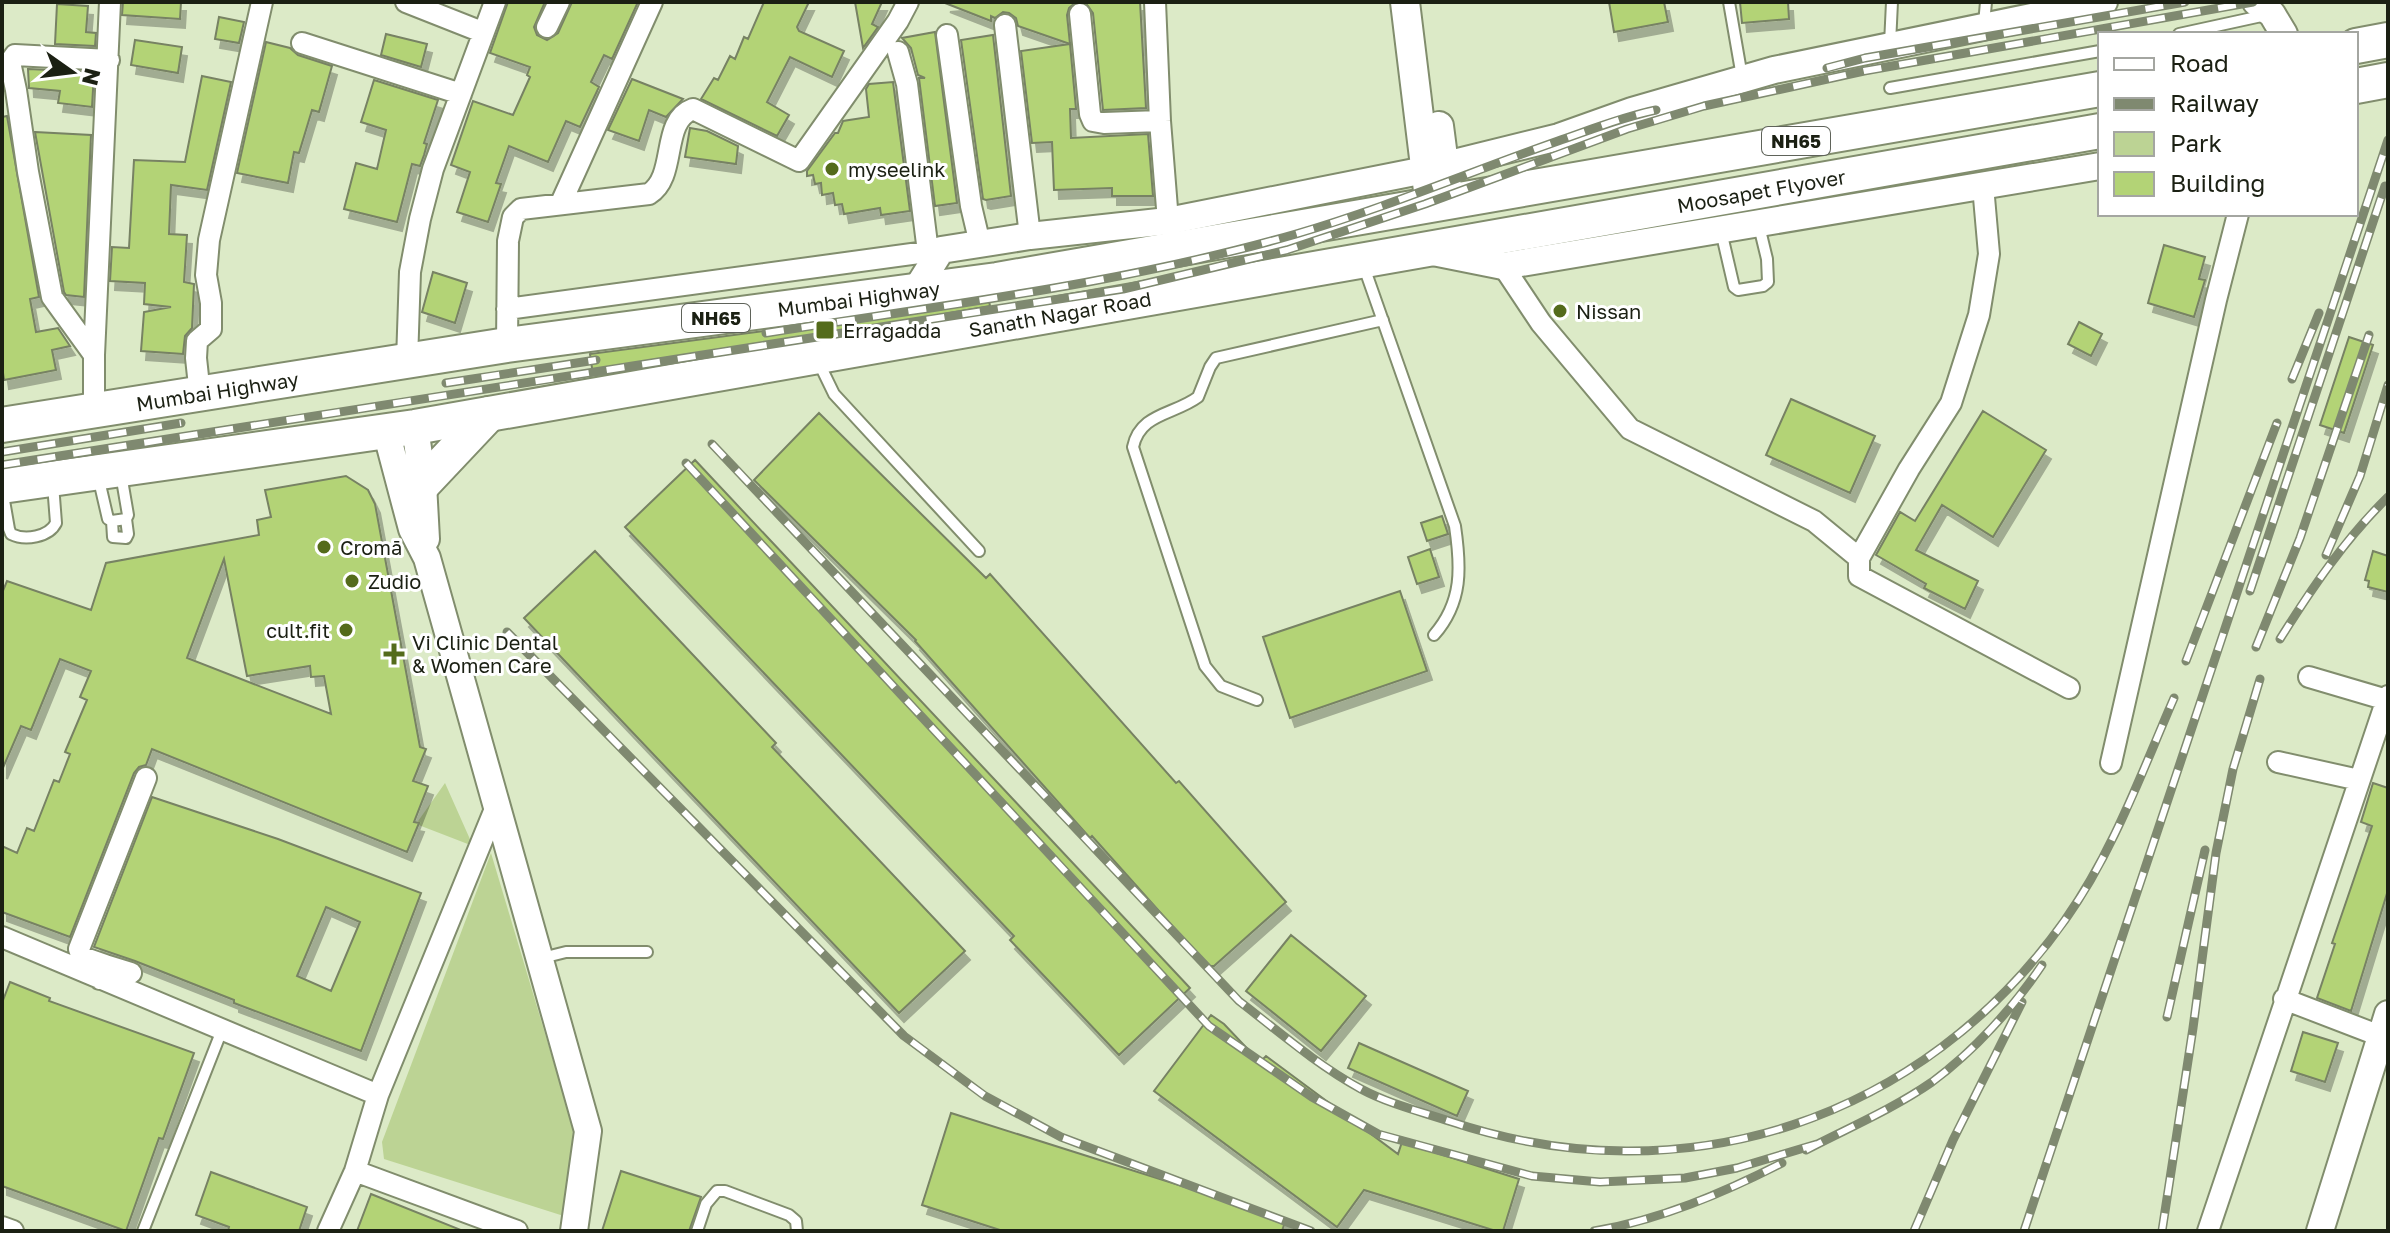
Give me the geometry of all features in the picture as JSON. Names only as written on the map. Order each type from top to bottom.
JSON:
[{"type":"highway","points":[[2358,46],[2388,40]]},
{"type":"highway","points":[[2358,86],[2388,80]]},
{"type":"highway","name":"NH65","points":[[1440,205],[1493,193],[2098,89]]},
{"type":"highway","name":"Moosapet Flyover","points":[[1423,250],[1501,252],[2098,131]]},
{"type":"highway","name":"Mumbai Highway","points":[[2,425],[507,345],[702,301],[914,293],[1440,205]]},
{"type":"highway","points":[[1204,244],[1212,287]]},
{"type":"highway","name":"Sanath Nagar Road","points":[[401,429],[1423,250]]},
{"type":"highway","points":[[1062,269],[1069,312]]},
{"type":"highway","points":[[423,484],[489,414]]},
{"type":"highway","name":"NH65","points":[[2,486],[401,429]]},
{"type":"main road","points":[[1405,2],[1440,205]]},
{"type":"main road","points":[[1421,2],[1435,168]]},
{"type":"street","points":[[94,409],[110,2]]},
{"type":"street","points":[[200,395],[197,341],[211,329],[206,275],[209,240],[262,2]]},
{"type":"street","points":[[406,2],[482,32]]},
{"type":"street","points":[[407,361],[410,272],[420,219],[433,169],[495,2]]},
{"type":"street","points":[[547,27],[559,2]]},
{"type":"street","points":[[561,203],[652,2]]},
{"type":"street","points":[[507,345],[508,241],[513,217],[521,209],[649,194],[661,183],[676,124],[683,113],[693,109],[799,161],[898,21],[908,2]]},
{"type":"street","points":[[1155,2],[1168,221]]},
{"type":"street","points":[[507,309],[702,301],[935,251],[1030,236],[1168,221],[1435,168],[1559,137],[1632,111],[1742,79],[1890,45],[1985,14],[2093,3]]},
{"type":"street","points":[[1080,14],[1093,121],[1160,121]]},
{"type":"street","points":[[1005,25],[1030,236]]},
{"type":"street","points":[[947,35],[971,206],[980,244]]},
{"type":"street","points":[[302,43],[461,94]]},
{"type":"street","points":[[898,52],[907,84],[935,251],[914,293]]},
{"type":"street","points":[[94,355],[52,297],[10,58],[15,55],[109,60]]},
{"type":"street","points":[[1859,558],[1814,521],[1630,429],[1541,323],[1501,252],[1759,224],[2098,166]]},
{"type":"street","points":[[1983,186],[1989,254],[1979,315],[1951,403],[1909,469],[1859,558],[1859,576],[2069,688]]},
{"type":"street","points":[[2111,763],[2237,216]]},
{"type":"street","points":[[401,429],[423,484],[427,558]]},
{"type":"street","points":[[401,429],[412,529],[427,558],[588,1131],[573,1230]]},
{"type":"street","points":[[2208,1231],[2387,698],[2309,677]]},
{"type":"street","points":[[2278,762],[2359,780]]},
{"type":"street","points":[[146,778],[79,949],[82,957],[222,1030],[378,1095]]},
{"type":"street","points":[[328,1231],[355,1171],[378,1095],[497,804]]},
{"type":"street","points":[[2,937],[113,974]]},
{"type":"street","points":[[2284,999],[2386,1030],[2320,1231]]},
{"type":"street","points":[[355,1171],[517,1231]]},
{"type":"street","points":[[2,1227],[13,1231]]},
{"type":"lane","points":[[1729,2],[1742,79]]},
{"type":"lane","points":[[1890,45],[1892,2]]},
{"type":"lane","points":[[2190,32],[2271,17]]},
{"type":"lane","points":[[1890,88],[2098,51]]},
{"type":"lane","points":[[1720,229],[1734,287],[1738,290],[1763,286],[1768,282],[1767,259],[1759,224]]},
{"type":"lane","points":[[1361,261],[1455,526],[1460,561],[1456,595],[1448,619],[1434,635]]},
{"type":"lane","points":[[1257,700],[1221,686],[1205,666],[1133,447],[1136,433],[1153,418],[1198,397],[1216,358],[1383,320]]},
{"type":"lane","points":[[816,356],[834,394],[979,551]]},
{"type":"lane","points":[[108,470],[128,515],[126,538],[113,537],[112,521],[108,519],[108,470]]},
{"type":"lane","points":[[2,486],[11,534],[19,537],[43,534],[49,533],[56,523],[52,478]]},
{"type":"lane","points":[[112,521],[126,519]]},
{"type":"lane","points":[[540,959],[566,952],[647,952]]},
{"type":"lane","points":[[143,1231],[222,1030]]},
{"type":"lane","points":[[697,1231],[706,1204],[717,1191],[725,1191],[789,1215],[796,1221],[797,1231]]},
{"type":"green space","points":[[445,783],[473,846],[416,824]]},
{"type":"green space","points":[[491,853],[573,1127],[570,1218],[384,1159],[382,1142]]},
{"type":"building","points":[[123,2],[181,2],[180,19],[122,15]]},
{"type":"building","points":[[508,2],[545,2],[534,27],[537,35],[547,40],[558,33],[572,2],[638,2],[612,59],[604,55],[591,82],[599,87],[580,127],[566,121],[548,162],[509,146],[496,183],[501,184],[488,222],[457,212],[470,172],[451,165],[473,101],[513,115],[530,77],[527,75],[530,67],[490,53]]},
{"type":"building","points":[[764,2],[809,2],[797,27],[799,31],[844,51],[832,77],[790,57],[767,102],[789,115],[777,136],[701,99],[714,78],[718,80],[730,56],[735,59],[744,37],[748,39]]},
{"type":"building","points":[[855,2],[882,2],[872,24],[878,27],[863,48]]},
{"type":"building","points":[[1076,2],[1067,15],[1070,44],[1018,26],[1016,18],[1009,13],[1003,12],[995,18],[991,16],[991,21],[945,3]]},
{"type":"building","points":[[1085,2],[1140,2],[1146,108],[1103,110],[1093,13]]},
{"type":"building","points":[[1609,2],[1664,2],[1668,22],[1614,32]]},
{"type":"building","points":[[1740,2],[1788,2],[1789,19],[1742,23]]},
{"type":"building","points":[[57,4],[88,6],[86,32],[96,33],[95,46],[55,44]]},
{"type":"building","points":[[219,17],[244,22],[239,43],[215,39]]},
{"type":"building","points":[[935,32],[957,203],[935,206],[919,78],[925,78],[918,75],[911,48],[902,38]]},
{"type":"building","points":[[386,34],[427,44],[421,67],[381,55]]},
{"type":"building","points":[[993,35],[1011,196],[986,200],[983,199],[961,40]]},
{"type":"building","points":[[135,40],[182,47],[178,73],[131,65]]},
{"type":"building","points":[[266,42],[290,48],[298,55],[332,66],[319,112],[312,110],[299,153],[294,152],[288,183],[237,173]]},
{"type":"building","points":[[1070,44],[1076,109],[1070,109],[1071,138],[1148,134],[1153,196],[1112,196],[1112,188],[1054,190],[1052,142],[1032,143],[1021,51]]},
{"type":"building","points":[[28,69],[94,72],[92,107],[58,103],[60,91],[29,88]]},
{"type":"building","points":[[202,76],[231,82],[207,190],[171,185],[169,234],[187,235],[184,282],[194,284],[192,328],[185,336],[183,354],[141,351],[144,312],[171,307],[144,304],[145,283],[110,281],[112,247],[129,248],[134,160],[185,162]]},
{"type":"building","points":[[632,79],[683,99],[666,117],[649,110],[639,141],[608,130]]},
{"type":"building","points":[[374,80],[438,100],[420,166],[412,164],[397,222],[344,209],[356,163],[377,169],[386,130],[361,122]]},
{"type":"building","points":[[893,82],[910,211],[881,215],[880,208],[844,214],[842,204],[835,205],[833,193],[822,195],[821,183],[815,184],[813,175],[807,176],[807,171],[838,133],[843,121],[869,117],[866,89],[869,84]]},
{"type":"building","points":[[7,116],[39,297],[30,299],[36,332],[58,328],[70,346],[52,350],[56,370],[4,380],[2,117]]},
{"type":"building","points":[[690,128],[707,131],[738,146],[736,164],[685,157]]},
{"type":"building","points":[[35,132],[91,135],[84,297],[66,295],[64,292]]},
{"type":"building","points":[[2164,245],[2205,257],[2199,279],[2205,280],[2194,317],[2148,303]]},
{"type":"building","points":[[433,272],[467,283],[455,323],[422,312]]},
{"type":"building","points":[[989,301],[990,306],[593,375],[590,354]]},
{"type":"building","points":[[2079,322],[2102,334],[2091,356],[2068,344]]},
{"type":"building","points":[[2349,337],[2373,345],[2344,433],[2320,425]]},
{"type":"building","points":[[1791,399],[1875,436],[1850,493],[1766,455]]},
{"type":"building","points":[[1983,411],[2046,450],[1993,537],[1942,505],[1916,550],[1978,581],[1965,609],[1924,588],[1926,584],[1876,555],[1900,512],[1915,521]]},
{"type":"building","points":[[819,413],[986,578],[990,574],[1286,902],[1214,966],[1208,966],[1092,836],[1090,838],[916,640],[754,480]]},
{"type":"building","points":[[695,460],[1190,988],[1119,1055],[1010,940],[1014,936],[625,527]]},
{"type":"building","points":[[346,476],[368,490],[375,504],[420,747],[426,749],[413,781],[428,786],[414,822],[419,823],[407,852],[152,749],[146,765],[134,773],[70,937],[2,912],[2,846],[17,853],[27,828],[34,831],[54,780],[59,782],[70,754],[65,752],[87,700],[80,697],[91,671],[60,659],[31,730],[21,726],[2,770],[2,593],[7,581],[91,610],[106,563],[259,535],[257,520],[271,517],[265,490]],"holes":[[[224,559],[247,676],[310,666],[311,677],[324,676],[331,714],[187,658]]]},
{"type":"building","points":[[1442,516],[1448,534],[1427,541],[1421,523]]},
{"type":"building","points":[[1430,549],[1439,577],[1417,584],[1408,557]]},
{"type":"building","points":[[595,551],[776,743],[772,747],[965,951],[899,1013],[524,618]]},
{"type":"building","points":[[2373,551],[2388,556],[2388,592],[2368,587],[2369,581],[2365,580]]},
{"type":"building","points":[[1400,591],[1427,671],[1290,718],[1263,637]]},
{"type":"building","points":[[2373,783],[2388,788],[2388,890],[2351,1011],[2317,998],[2335,944],[2332,943],[2372,826],[2361,822]]},
{"type":"building","points":[[152,797],[278,839],[421,893],[361,1051],[94,947]],"holes":[[[326,907],[360,922],[331,991],[297,976]]]},
{"type":"building","points":[[1291,935],[1366,996],[1321,1051],[1246,991]]},
{"type":"building","points":[[10,982],[50,998],[49,1001],[194,1053],[126,1231],[2,1186],[2,1003]]},
{"type":"building","points":[[1211,1015],[1224,1024],[1260,1062],[1266,1056],[1398,1154],[1402,1142],[1519,1179],[1503,1231],[1364,1190],[1337,1227],[1154,1091]]},
{"type":"building","points":[[2303,1032],[2338,1043],[2325,1082],[2291,1071]]},
{"type":"building","points":[[1359,1043],[1468,1091],[1457,1116],[1348,1068]]},
{"type":"building","points":[[951,1113],[1286,1219],[1282,1231],[1003,1231],[922,1205]]},
{"type":"building","points":[[621,1171],[701,1197],[689,1231],[602,1231]]},
{"type":"building","points":[[211,1172],[307,1207],[299,1231],[228,1231],[229,1227],[196,1215]]},
{"type":"building","points":[[371,1194],[461,1230],[357,1231]]},
{"type":"railway","points":[[1827,68],[1865,58],[2185,2]]},
{"type":"railway","points":[[2,465],[1123,289],[1287,250],[1425,204],[1627,129],[1704,106],[1864,71],[2253,2]]},
{"type":"railway","points":[[766,333],[1032,292],[1231,251],[1329,224],[1594,128],[1656,110]]},
{"type":"railway","points":[[2024,1231],[2388,140]]},
{"type":"railway","points":[[2250,591],[2385,186]]},
{"type":"railway","points":[[2292,379],[2319,313]]},
{"type":"railway","points":[[2256,647],[2300,538],[2369,335]]},
{"type":"railway","points":[[446,383],[596,360]]},
{"type":"railway","points":[[2326,555],[2360,476],[2388,385]]},
{"type":"railway","points":[[2,452],[181,423]]},
{"type":"railway","points":[[2186,661],[2277,423]]},
{"type":"railway","points":[[712,444],[1239,1001],[1313,1059],[1372,1094],[1452,1122],[1539,1144],[1626,1151],[1711,1145],[1793,1125],[1870,1092],[1942,1047],[2007,989],[2065,920],[2112,840],[2174,698]]},
{"type":"railway","points":[[686,463],[1209,1026],[1312,1097],[1378,1134],[1532,1176],[1600,1182],[1685,1178],[1737,1168],[1817,1144]]},
{"type":"railway","points":[[2280,639],[2330,565],[2388,497]]},
{"type":"railway","points":[[507,632],[904,1036],[985,1096],[1061,1137],[1311,1231]]},
{"type":"railway","points":[[2162,1231],[2216,853],[2233,769],[2260,679]]},
{"type":"railway","points":[[2167,1017],[2205,850]]},
{"type":"railway","points":[[1806,1150],[1902,1101],[1948,1070],[1992,1028],[2042,965]]},
{"type":"railway","points":[[1914,1231],[1953,1140],[2022,1002]]},
{"type":"railway","points":[[1594,1231],[1643,1220],[1691,1204],[1782,1163]]},
{"type":"place","name":"myseelink","points":[[832,169]]},
{"type":"place","name":"Nissan","points":[[1560,311]]},
{"type":"place","name":"Erragadda","points":[[825,330]]},
{"type":"place","name":"Cromā","points":[[324,547]]},
{"type":"place","name":"Zudio","points":[[352,581]]},
{"type":"place","name":"cult.fit","points":[[346,630]]},
{"type":"place","name":"Vi Clinic Dental & Women Care","points":[[394,654]]}]
